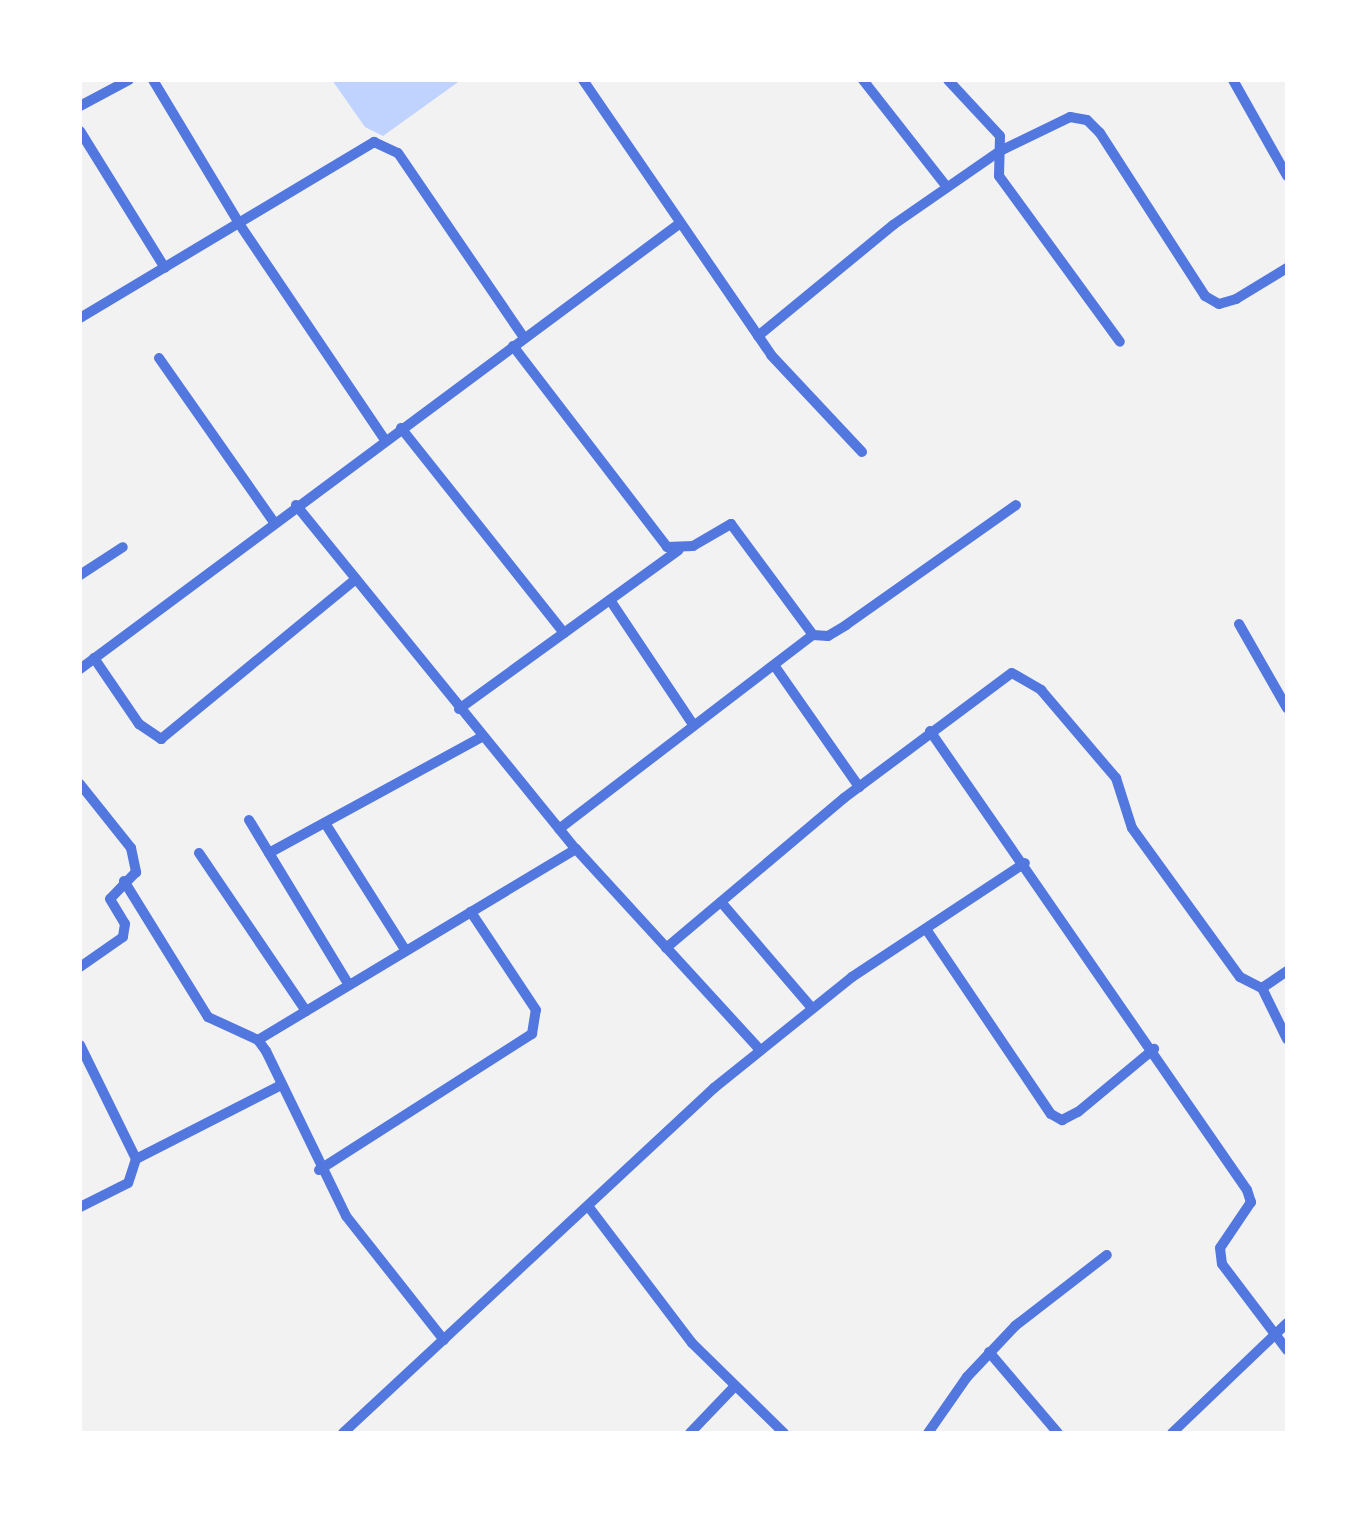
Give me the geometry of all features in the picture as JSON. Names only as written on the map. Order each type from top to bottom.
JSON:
[{"type":"street","points":[[80,106],[129,80]]},
{"type":"street","points":[[152,80],[240,224],[384,440]]},
{"type":"street","points":[[583,80],[758,336],[862,452]]},
{"type":"street","points":[[863,80],[947,187]]},
{"type":"street","points":[[948,80],[1000,136],[999,176],[1120,342]]},
{"type":"street","points":[[1233,80],[1287,176]]},
{"type":"street","points":[[758,336],[832,270],[1000,150],[1057,119],[1087,120],[1205,296],[1218,304],[1236,299],[1287,269]]},
{"type":"street","points":[[80,131],[165,268]]},
{"type":"street","points":[[80,318],[361,148],[386,143],[524,338]]},
{"type":"street","points":[[80,669],[679,224]]},
{"type":"street","points":[[513,346],[656,536],[678,550]]},
{"type":"street","points":[[159,358],[274,522]]},
{"type":"street","points":[[400,428],[564,633]]},
{"type":"street","points":[[559,829],[813,635],[828,636],[846,625],[1016,504]]},
{"type":"street","points":[[296,505],[576,849],[760,1050]]},
{"type":"street","points":[[459,708],[678,550],[731,524],[813,635]]},
{"type":"street","points":[[80,575],[123,547]]},
{"type":"street","points":[[94,658],[138,724],[160,738],[356,580]]},
{"type":"street","points":[[610,600],[694,726]]},
{"type":"street","points":[[1240,624],[1283,693],[1287,708]]},
{"type":"street","points":[[774,665],[858,787]]},
{"type":"street","points":[[666,948],[858,787],[1002,675],[1012,673],[1041,690],[1116,778],[1132,828],[1240,977],[1262,988],[1287,1039]]},
{"type":"street","points":[[930,731],[1026,862],[1247,1190],[1250,1202],[1220,1248],[1222,1264],[1287,1350]]},
{"type":"street","points":[[270,853],[482,737]]},
{"type":"street","points":[[80,784],[136,858],[136,872],[124,880],[110,899],[125,924],[123,937],[80,967]]},
{"type":"street","points":[[250,820],[349,985]]},
{"type":"street","points":[[325,823],[406,951]]},
{"type":"street","points":[[258,1040],[576,849]]},
{"type":"street","points":[[199,852],[306,1011]]},
{"type":"street","points":[[344,1433],[588,1206],[811,1007],[1026,862]]},
{"type":"street","points":[[124,880],[208,1017],[258,1040],[319,1170],[346,1216],[444,1340]]},
{"type":"street","points":[[721,902],[811,1007]]},
{"type":"street","points":[[319,1170],[532,1034],[536,1010],[472,912]]},
{"type":"street","points":[[926,928],[1050,1114],[1062,1120],[1078,1112],[1154,1050]]},
{"type":"street","points":[[1262,988],[1287,971]]},
{"type":"street","points":[[80,1045],[136,1159]]},
{"type":"street","points":[[80,1208],[128,1183],[136,1159],[281,1084]]},
{"type":"street","points":[[588,1206],[734,1388],[784,1433]]},
{"type":"street","points":[[928,1433],[989,1352],[1108,1255]]},
{"type":"street","points":[[1172,1433],[1287,1323]]},
{"type":"street","points":[[989,1352],[1058,1433]]},
{"type":"street","points":[[690,1433],[734,1388]]},
{"type":"water","points":[[332,80],[461,80],[383,136],[365,127]]}]
